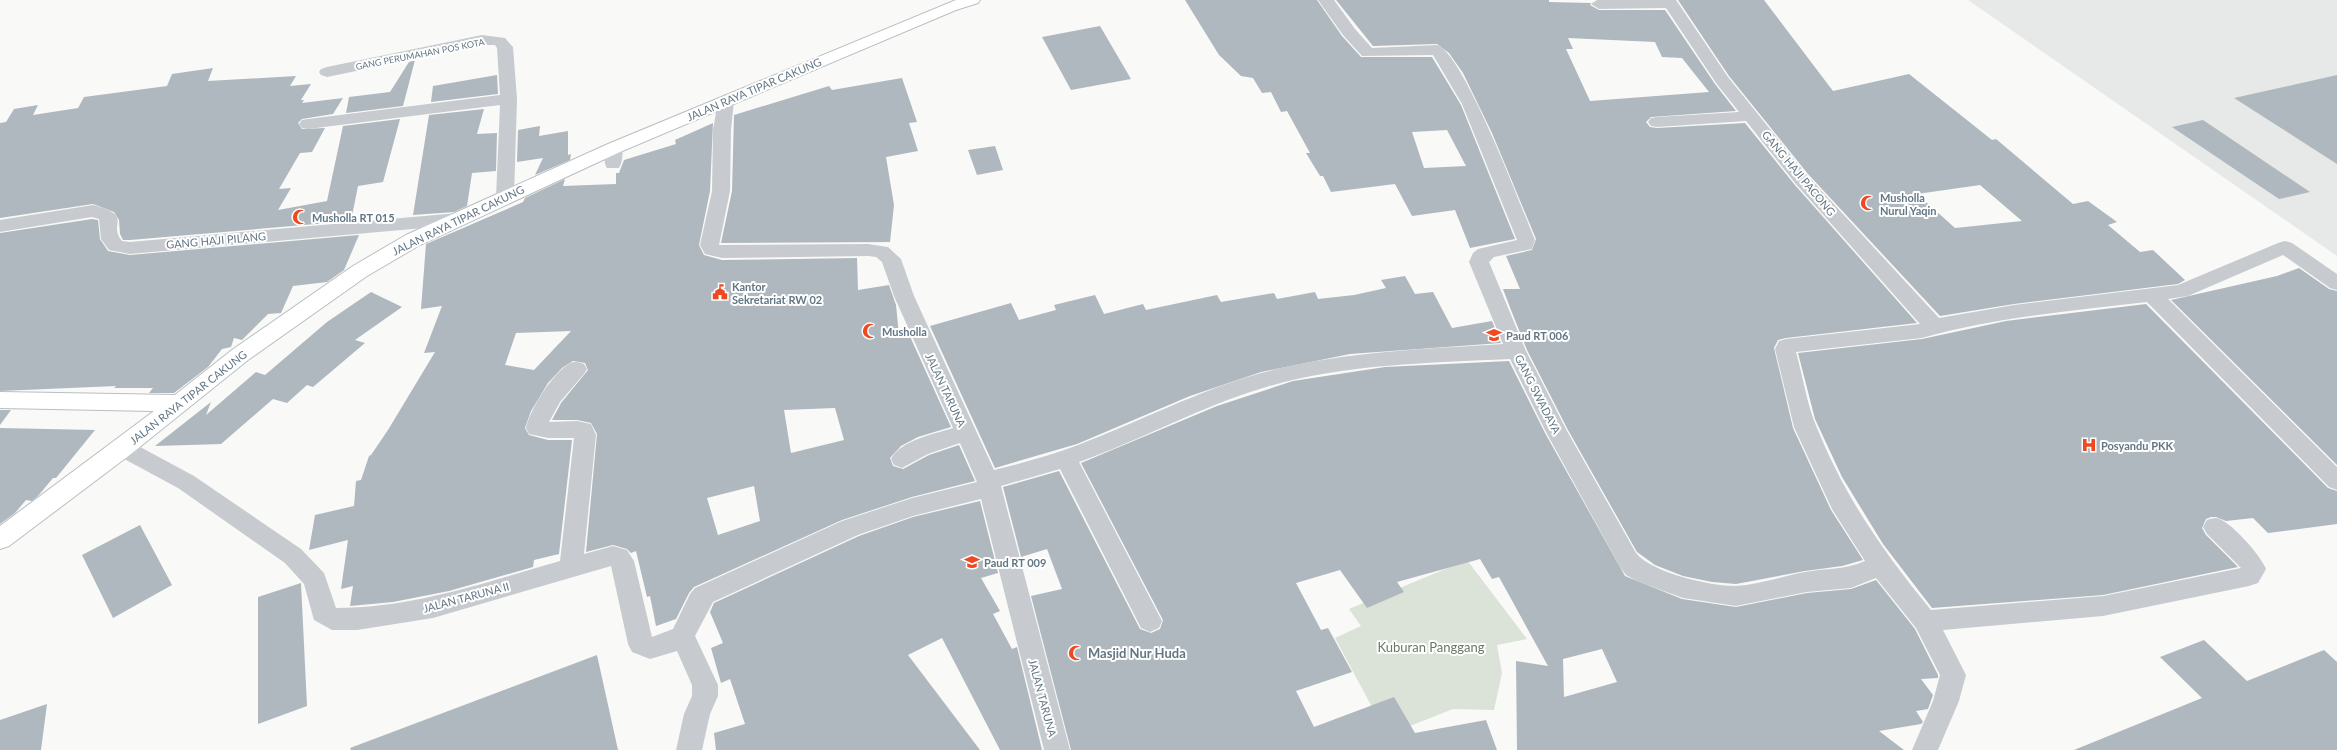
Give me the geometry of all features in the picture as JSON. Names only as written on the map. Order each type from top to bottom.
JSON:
[{"type":"street","name":"JALAN RAYA TIPAR CAKUNG","points":[[0,539],[123,448],[240,354],[360,271],[413,240],[505,197],[613,156],[726,101],[931,7],[972,0]]},
{"type":"street","name":"GANG SWADAYA","points":[[1326,0],[1349,32],[1368,53],[1437,50],[1441,54],[1470,104],[1526,240],[1525,245],[1513,250],[1486,253],[1480,258],[1479,262],[1516,350],[1557,432],[1628,560],[1634,568],[1683,588],[1736,596],[1807,582],[1851,578],[1880,565]]},
{"type":"street","points":[[1598,4],[1669,1]]},
{"type":"street","name":"GANG HAJI PACONG","points":[[1669,1],[1722,80],[1801,179],[1928,328]]},
{"type":"street","name":"GANG PERUMAHAN POS KOTA","points":[[327,72],[491,40],[499,41],[505,48],[509,99],[505,197]]},
{"type":"street","points":[[308,124],[509,99]]},
{"type":"street","name":"JALAN TARUNA","points":[[726,101],[722,130],[720,191],[709,245],[712,250],[722,252],[868,250],[881,251],[891,259],[904,296],[989,484],[1040,692],[1057,750]]},
{"type":"street","points":[[1657,122],[1751,116]]},
{"type":"street","name":"GANG HAJI PILANG","points":[[0,226],[93,211],[108,216],[110,239],[116,246],[130,248],[458,219]]},
{"type":"street","points":[[1925,750],[1946,701],[1953,675],[1925,621],[1880,565],[1840,503],[1805,427],[1785,349],[1786,346],[1928,328],[2014,312],[2181,291],[2285,247],[2337,283]]},
{"type":"street","points":[[2151,294],[2337,481]]},
{"type":"street","points":[[689,750],[696,714],[705,696],[705,685],[691,652],[682,637],[699,601],[704,595],[850,528],[1066,458],[1172,413],[1259,381],[1300,370],[1425,356],[1516,350]]},
{"type":"street","points":[[571,568],[585,435],[583,430],[575,429],[545,431],[537,428],[538,420],[564,383],[577,369]]},
{"type":"street","points":[[0,400],[178,403]]},
{"type":"street","points":[[902,459],[920,448],[965,432]]},
{"type":"street","name":"JALAN TARUNA II","points":[[123,448],[186,482],[293,556],[316,580],[323,613],[332,619],[357,619],[433,608],[613,556],[619,557],[622,561],[641,644],[644,647],[654,648],[682,637]]},
{"type":"street","points":[[1066,458],[1150,621]]},
{"type":"street","points":[[1925,621],[2103,606],[2249,576],[2254,569],[2252,563],[2215,528]]},
{"type":"shaded area","points":[[1968,0],[2337,0],[2337,256]]},
{"type":"green space","name":"Kuburan Panggang","points":[[1467,560],[1527,639],[1497,645],[1502,673],[1494,710],[1453,709],[1387,735],[1335,638],[1361,626],[1349,609]]},
{"type":"building","points":[[1185,0],[1317,0],[1342,36],[1361,57],[1432,57],[1461,105],[1515,239],[1470,248],[1455,210],[1412,216],[1395,184],[1331,192],[1323,176],[1320,176],[1306,153],[1310,153],[1287,111],[1281,112],[1271,92],[1262,93],[1253,78],[1241,76],[1219,55]],"holes":[[[1447,130],[1466,166],[1424,168],[1412,132]]]},
{"type":"building","points":[[1336,0],[1549,0],[1549,2],[1591,3],[1590,5],[1599,10],[1665,10],[1715,84],[1736,111],[1651,117],[1646,122],[1650,127],[1657,128],[1745,123],[1794,184],[1917,323],[1786,338],[1778,340],[1774,348],[1793,428],[1831,510],[1863,560],[1842,566],[1805,571],[1736,584],[1712,582],[1683,576],[1655,565],[1637,552],[1568,430],[1527,350],[1503,289],[1520,289],[1506,256],[1532,250],[1536,239],[1492,133],[1463,73],[1449,53],[1437,44],[1373,46]],"holes":[[[1568,38],[1655,42],[1662,57],[1682,58],[1709,92],[1590,101],[1566,49],[1573,49]]]},
{"type":"building","points":[[1678,0],[1764,0],[1833,91],[1909,74],[1992,140],[1996,139],[2073,204],[2088,201],[2117,222],[2108,225],[2140,252],[2153,250],[2185,280],[2178,284],[2014,304],[1940,316],[1808,174],[1729,76]],"holes":[[[1980,185],[2022,221],[1955,228],[1917,194]]]},
{"type":"building","points":[[1100,26],[1131,79],[1071,90],[1042,37]]},
{"type":"building","points":[[415,60],[403,106],[346,113],[349,97],[390,92],[409,62]]},
{"type":"building","points":[[213,68],[208,81],[296,76],[290,86],[311,84],[301,100],[304,100],[302,103],[343,98],[333,114],[302,119],[298,123],[302,129],[325,128],[312,152],[300,153],[279,189],[291,188],[278,210],[327,201],[343,126],[400,119],[383,182],[358,186],[351,221],[123,240],[120,234],[119,220],[114,212],[93,204],[0,218],[0,123],[6,122],[14,109],[38,105],[33,115],[78,108],[84,97],[167,86],[172,74]]},
{"type":"building","points":[[497,75],[498,94],[431,102],[433,86]]},
{"type":"building","points":[[2337,75],[2337,164],[2234,98]]},
{"type":"building","points":[[902,78],[917,122],[909,123],[918,151],[886,157],[894,205],[890,242],[721,243],[732,191],[734,115],[829,86],[832,90]]},
{"type":"building","points":[[484,109],[477,134],[497,133],[496,171],[472,173],[467,206],[454,212],[413,215],[429,115]]},
{"type":"building","points":[[2203,120],[2310,192],[2279,199],[2172,127]]},
{"type":"building","points":[[713,123],[710,191],[699,245],[704,255],[722,260],[857,258],[858,290],[889,285],[896,305],[899,335],[908,332],[951,427],[918,437],[901,446],[890,458],[893,466],[903,469],[929,455],[959,445],[975,481],[912,497],[842,520],[694,587],[689,593],[676,619],[656,626],[650,596],[647,597],[636,551],[631,553],[627,549],[613,545],[586,552],[597,434],[591,423],[577,420],[552,420],[561,403],[588,370],[585,363],[573,361],[562,368],[548,383],[531,411],[525,428],[529,435],[548,440],[572,440],[559,554],[534,560],[533,567],[449,591],[393,602],[350,606],[353,586],[341,589],[348,540],[309,550],[315,515],[354,506],[356,481],[361,480],[369,456],[388,430],[435,352],[424,353],[442,306],[421,309],[426,244],[523,202],[525,198],[565,179],[563,186],[616,184],[616,173],[619,173],[624,160],[676,144],[675,140]],"holes":[[[571,331],[534,370],[505,365],[516,333]],[[835,408],[844,440],[791,453],[784,410]],[[754,486],[760,521],[718,535],[707,498]]]},
{"type":"building","points":[[540,126],[539,136],[568,131],[568,155],[571,154],[570,160],[535,175],[543,158],[517,162],[518,130]]},
{"type":"building","points":[[995,146],[1003,170],[977,175],[968,150]]},
{"type":"building","points":[[92,219],[98,220],[100,239],[108,251],[130,255],[359,235],[344,270],[327,282],[293,286],[281,313],[268,314],[242,340],[234,338],[231,347],[222,349],[208,367],[174,393],[149,393],[153,388],[114,388],[116,386],[0,391],[0,233]]},
{"type":"building","points":[[2299,268],[2329,289],[2337,291],[2337,465],[2171,300],[2277,276]]},
{"type":"building","points":[[1405,276],[1415,294],[1433,292],[1452,328],[1492,321],[1501,343],[1350,354],[1261,372],[1190,396],[1077,444],[995,468],[930,326],[1011,303],[1019,320],[1056,310],[1054,305],[1095,295],[1104,314],[1143,304],[1146,310],[1217,295],[1221,302],[1274,293],[1277,299],[1315,292],[1318,299],[1354,295],[1386,288],[1381,280]]},
{"type":"building","points":[[371,292],[402,307],[355,340],[365,343],[313,387],[307,385],[287,403],[273,399],[221,444],[155,446],[211,402],[206,415],[256,372],[265,375],[327,322]]},
{"type":"building","points":[[2146,304],[2328,488],[2337,491],[2337,524],[2268,533],[2253,518],[2226,521],[2216,517],[2211,517],[2206,519],[2202,528],[2206,535],[2238,567],[2103,595],[1932,608],[1883,544],[1842,477],[1815,419],[1798,353],[1922,339],[2006,321]]},
{"type":"building","points":[[1509,361],[1545,433],[1625,576],[1682,599],[1736,607],[1807,593],[1851,589],[1876,580],[1915,629],[1938,675],[1938,678],[1921,679],[1933,695],[1928,709],[1916,711],[1923,722],[1921,724],[1879,731],[1904,750],[1517,750],[1516,661],[1548,666],[1499,577],[1492,579],[1480,559],[1397,582],[1404,592],[1367,608],[1340,570],[1296,583],[1321,630],[1328,628],[1352,672],[1296,691],[1314,727],[1394,697],[1415,733],[1486,720],[1497,750],[1071,750],[1031,596],[1062,589],[1047,549],[1021,557],[1003,487],[1059,471],[1140,629],[1151,633],[1160,629],[1163,620],[1081,463],[1217,406],[1293,381],[1385,367]],"holes":[[[1602,649],[1617,682],[1564,697],[1563,659]]]},
{"type":"building","points":[[0,410],[11,410],[0,425]]},
{"type":"building","points":[[0,428],[95,430],[56,478],[53,478],[38,496],[32,501],[26,500],[15,513],[0,524]]},
{"type":"building","points":[[980,501],[998,573],[981,578],[1000,611],[993,614],[1012,649],[1017,647],[1042,750],[1000,750],[942,638],[908,655],[980,750],[716,750],[714,733],[745,724],[730,679],[721,683],[711,648],[723,643],[710,612],[714,603],[859,536],[913,517]]},
{"type":"building","points":[[140,525],[172,585],[113,618],[82,555]]},
{"type":"building","points":[[301,583],[307,706],[258,724],[258,597]]},
{"type":"building","points":[[2204,640],[2247,681],[2324,650],[2337,662],[2337,750],[2074,750],[2202,698],[2160,657]]},
{"type":"building","points":[[597,655],[618,750],[351,750],[350,748]]},
{"type":"building","points":[[47,704],[41,750],[0,750],[0,720]]},
{"type":"place","name":"Musholla Nurul Yaqin","points":[[1868,203]]},
{"type":"place","name":"Musholla RT 015","points":[[300,217]]},
{"type":"place","name":"Kantor Sekretariat RW 02","points":[[720,292]]},
{"type":"place","name":"Musholla","points":[[870,331]]},
{"type":"place","name":"Paud RT 006","points":[[1494,335]]},
{"type":"place","name":"Posyandu PKK","points":[[2089,445]]},
{"type":"place","name":"Paud RT 009","points":[[972,562]]},
{"type":"place","name":"Masjid Nur Huda","points":[[1076,653]]}]
